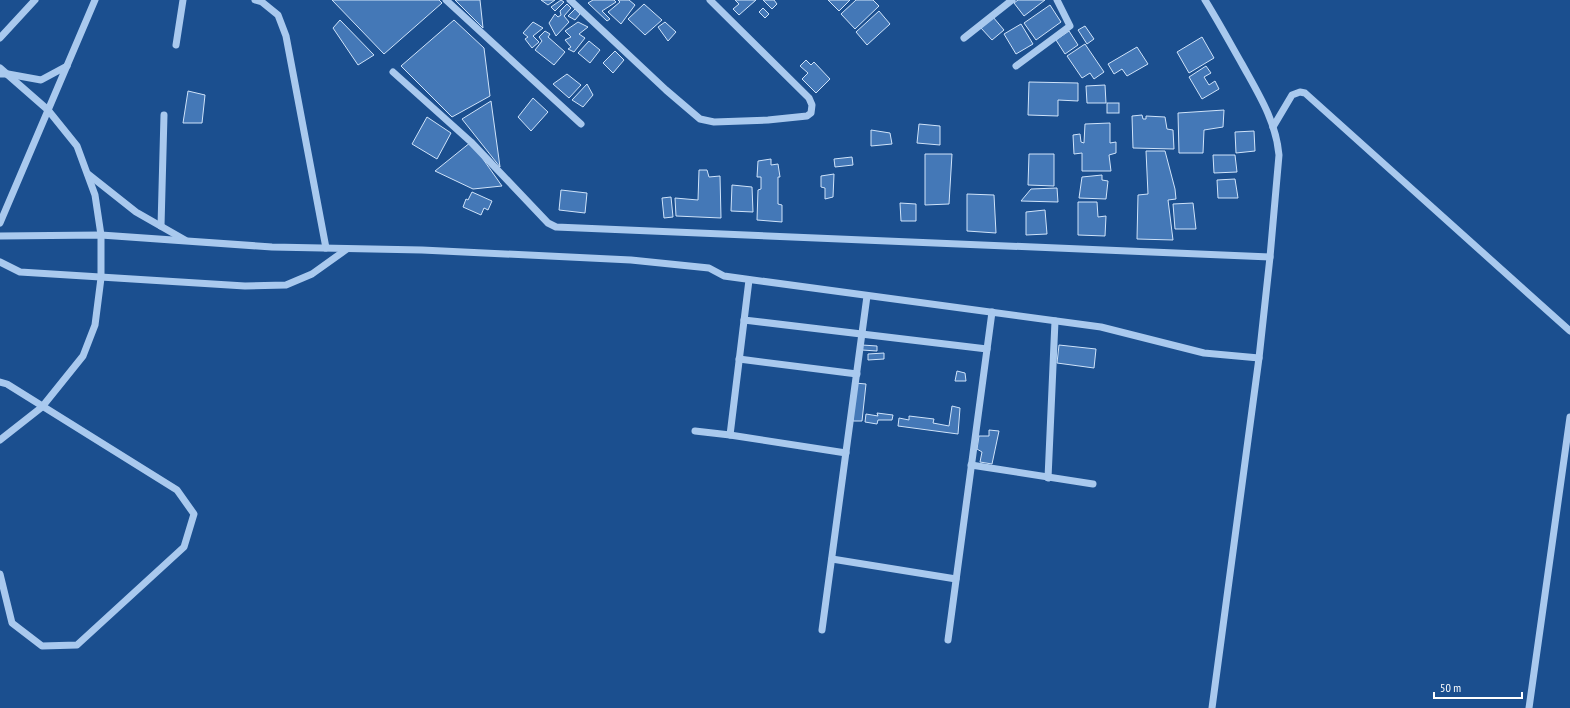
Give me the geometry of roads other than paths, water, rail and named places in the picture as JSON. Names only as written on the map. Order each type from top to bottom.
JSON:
[{"type":"street","points":[[0,38],[35,0]]},
{"type":"street","points":[[0,223],[95,0]]},
{"type":"street","points":[[176,45],[183,0]]},
{"type":"street","points":[[256,0],[262,2],[278,15],[286,36],[326,248]]},
{"type":"street","points":[[446,0],[581,124]]},
{"type":"street","points":[[570,0],[666,90],[700,119],[714,122],[768,120],[807,116],[811,113],[812,105],[809,98],[710,0]]},
{"type":"street","points":[[964,38],[1012,0]]},
{"type":"street","points":[[1016,66],[1070,26],[1057,0]]},
{"type":"street","points":[[1205,0],[1262,101],[1273,127],[1278,143],[1279,155],[1259,358],[1212,708]]},
{"type":"street","points":[[0,74],[40,80],[67,66]]},
{"type":"street","points":[[0,68],[48,110],[77,146],[95,195],[101,235],[101,278],[95,325],[83,356],[42,407],[0,440]]},
{"type":"street","points":[[393,72],[471,142],[548,223],[556,227],[1270,257]]},
{"type":"street","points":[[1273,127],[1292,95],[1300,92],[1305,93],[1570,331]]},
{"type":"street","points":[[161,226],[164,115]]},
{"type":"street","points":[[87,173],[136,212],[187,241]]},
{"type":"street","points":[[0,236],[101,235],[272,247],[422,250],[631,260],[709,268],[724,276],[749,280],[1101,327],[1204,353],[1259,358]]},
{"type":"street","points":[[0,262],[20,272],[245,286],[286,285],[312,274],[348,248]]},
{"type":"street","points":[[730,435],[749,280]]},
{"type":"street","points":[[822,630],[867,296]]},
{"type":"street","points":[[948,640],[992,312]]},
{"type":"street","points":[[744,320],[987,349]]},
{"type":"street","points":[[1048,478],[1055,321]]},
{"type":"street","points":[[739,360],[856,374]]},
{"type":"street","points":[[0,382],[7,384],[177,490],[194,514],[184,547],[77,645],[42,646],[12,623],[0,574]]},
{"type":"street","points":[[1529,708],[1570,417]]},
{"type":"street","points":[[694,430],[846,453]]},
{"type":"street","points":[[971,466],[1093,484]]},
{"type":"street","points":[[832,559],[956,579]]}]
